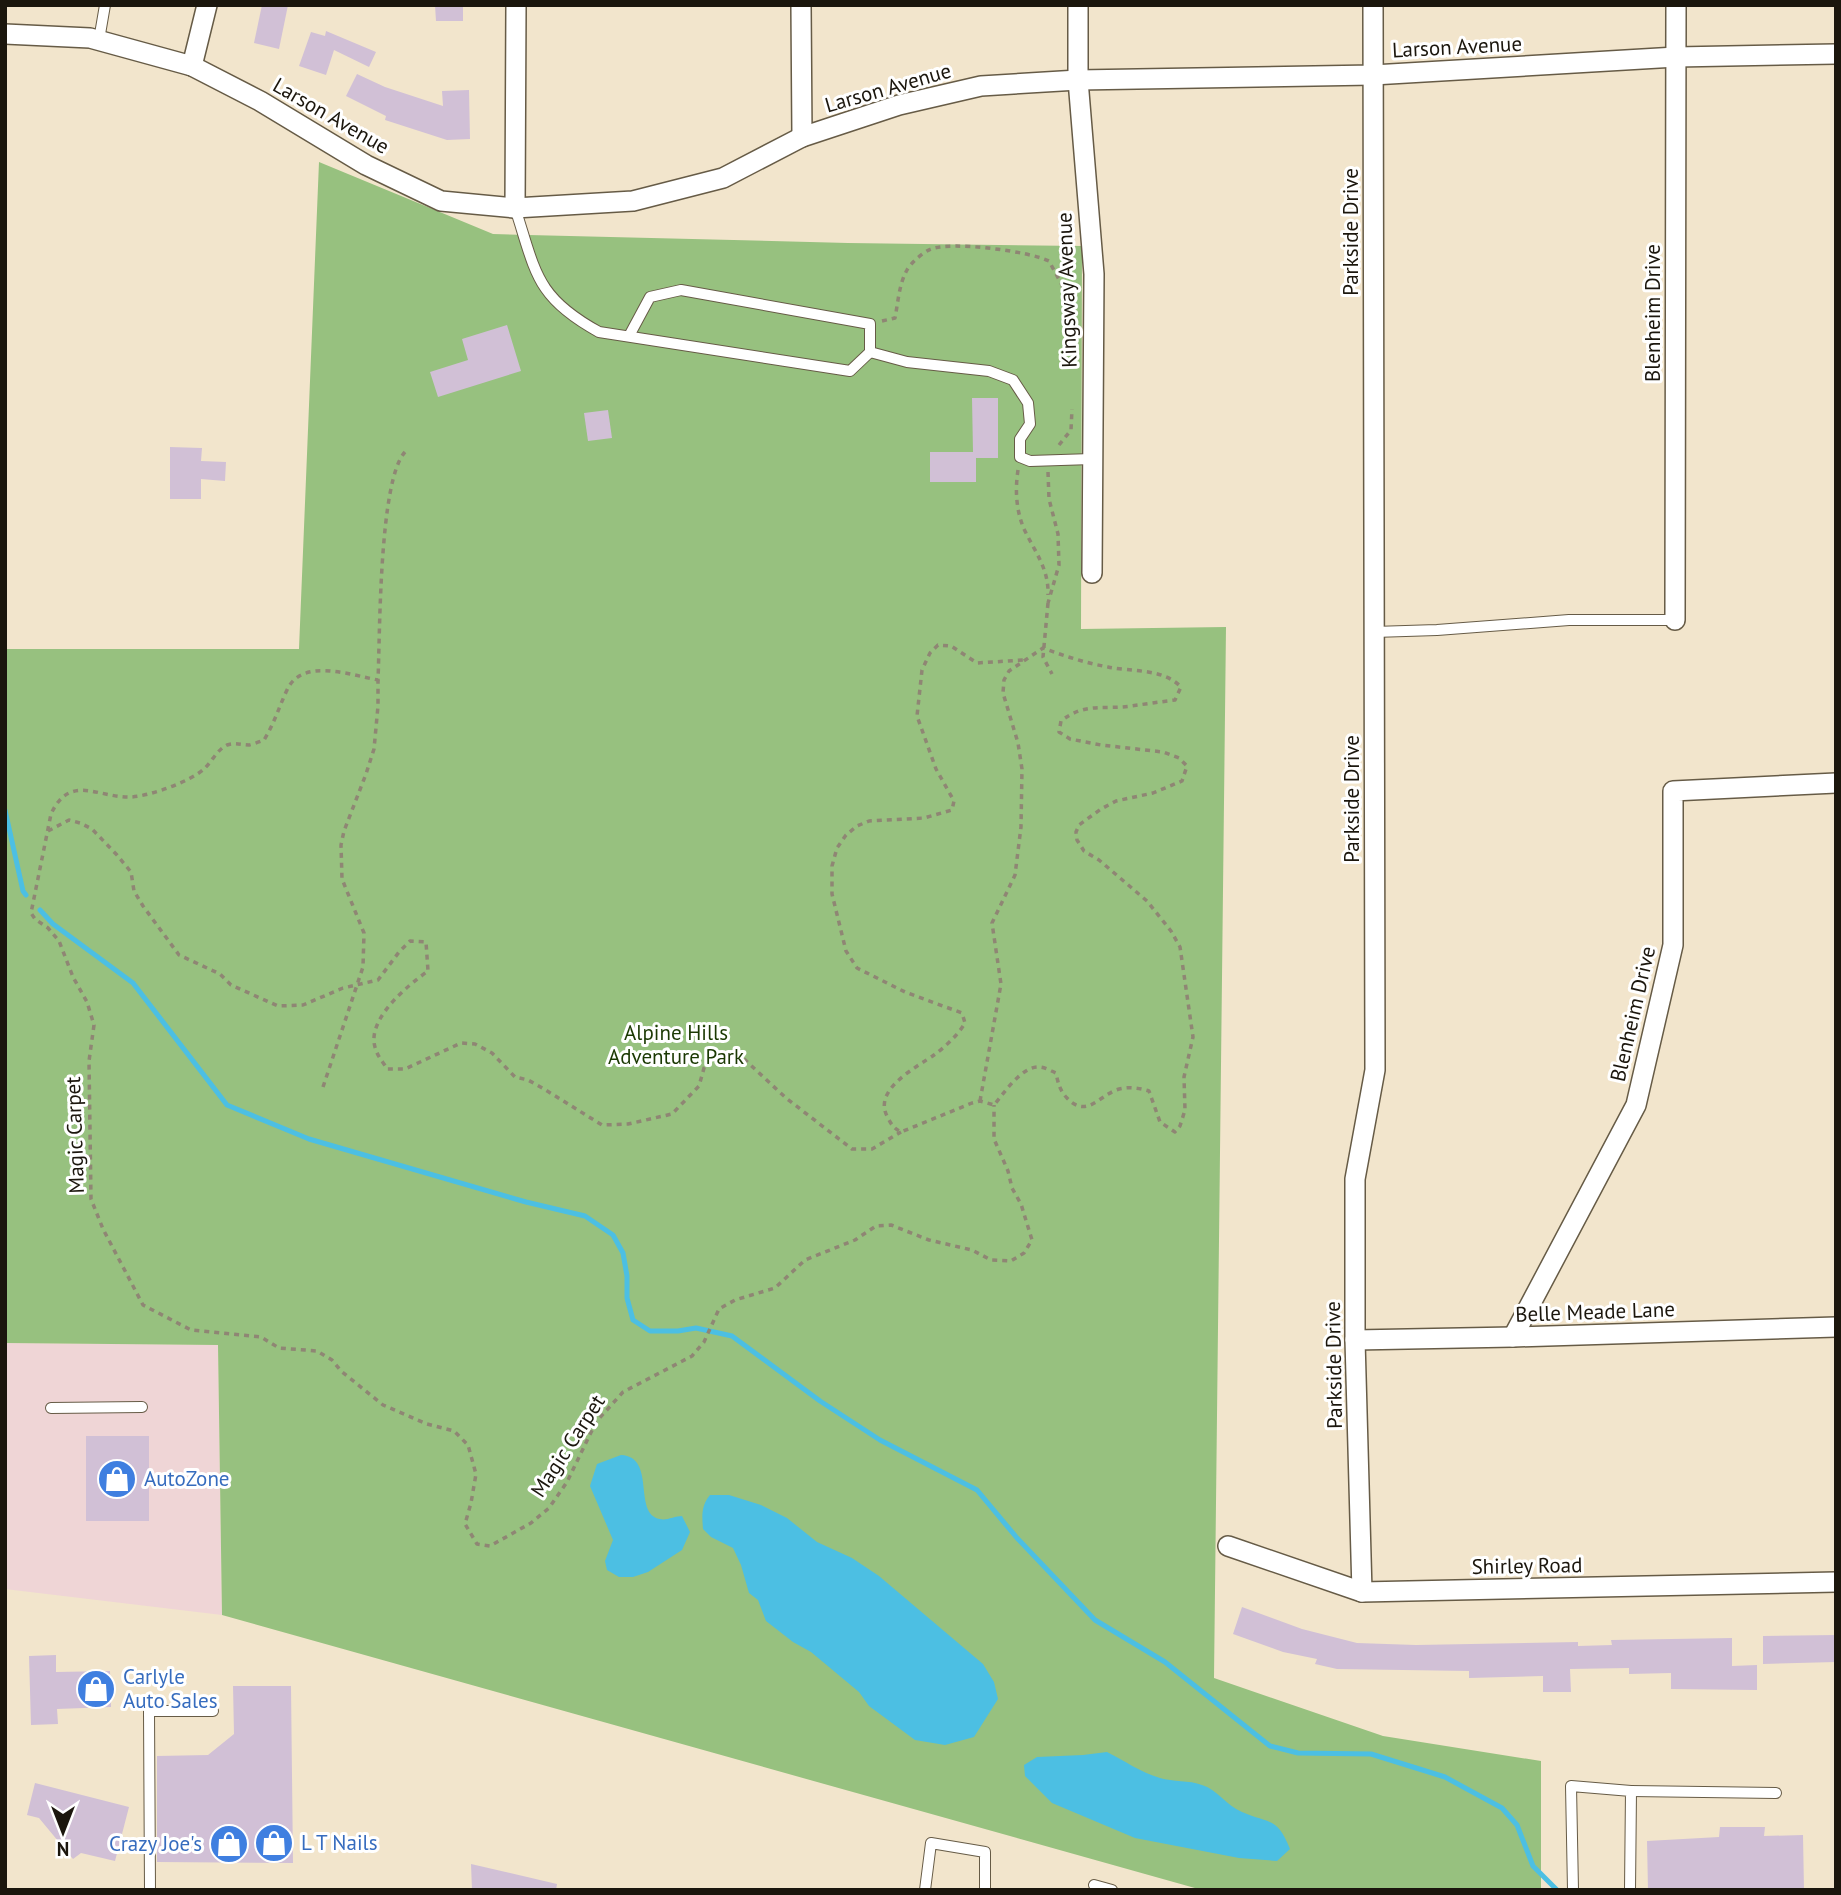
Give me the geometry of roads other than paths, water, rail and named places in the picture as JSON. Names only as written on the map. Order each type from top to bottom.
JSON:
[{"type":"street","points":[[192,66],[207,5]]},
{"type":"street","points":[[515,208],[516,5]]},
{"type":"street","points":[[801,5],[802,137]]},
{"type":"street","name":"Kingsway Avenue","points":[[1079,5],[1078,80],[1094,274],[1092,573]]},
{"type":"street","name":"Parkside Drive","points":[[1362,1592],[1355,1340],[1355,1180],[1375,1070],[1373,5]]},
{"type":"street","name":"Blenheim Drive","points":[[1675,621],[1676,5]]},
{"type":"street","name":"Larson Avenue","points":[[5,34],[90,38],[192,66],[260,101],[366,165],[441,201],[515,208],[633,201],[723,178],[802,137],[900,105],[981,86],[1078,80],[1373,75],[1676,57],[1836,54]]},
{"type":"street","name":"Blenheim Drive","points":[[1513,1338],[1636,1105],[1673,945],[1673,791],[1836,783]]},
{"type":"street","name":"Belle Meade Lane","points":[[1355,1340],[1513,1338],[1836,1327]]},
{"type":"street","name":"Shirley Road","points":[[1228,1546],[1362,1592],[1836,1582]]},
{"type":"lane","points":[[99,40],[105,5]]},
{"type":"lane","points":[[515,208],[537,275],[550,297],[571,317],[599,331],[629,336],[850,371],[870,352],[870,324],[681,289],[650,297],[629,336]]},
{"type":"lane","points":[[870,352],[907,362],[989,371],[1013,380],[1028,403],[1030,424],[1020,439],[1020,457],[1030,461],[1092,459]]},
{"type":"lane","points":[[1374,632],[1437,631],[1569,620],[1675,621]]},
{"type":"lane","points":[[51,1408],[142,1408]]},
{"type":"lane","points":[[150,1890],[149,1711],[213,1711]]},
{"type":"lane","points":[[1573,1890],[1572,1786],[1632,1791],[1776,1793]]},
{"type":"lane","points":[[1630,1890],[1632,1791]]},
{"type":"lane","points":[[925,1890],[931,1843],[985,1852],[985,1890]]},
{"type":"lane","points":[[1094,1885],[1112,1890]]},
{"type":"water","points":[[621,1455],[632,1458],[638,1465],[647,1507],[652,1515],[660,1519],[682,1516],[690,1532],[682,1550],[648,1572],[633,1577],[619,1577],[607,1570],[605,1561],[613,1540],[590,1486],[597,1464]]},
{"type":"water","points":[[710,1495],[729,1495],[761,1505],[787,1518],[817,1542],[852,1558],[879,1576],[983,1664],[994,1682],[998,1699],[974,1737],[945,1745],[915,1740],[869,1706],[859,1692],[811,1652],[766,1621],[758,1600],[749,1593],[733,1548],[711,1537],[703,1529],[702,1515]]},
{"type":"water","points":[[1107,1752],[1153,1776],[1208,1787],[1237,1809],[1276,1826],[1290,1849],[1277,1861],[1239,1858],[1135,1838],[1052,1803],[1025,1776],[1024,1765],[1037,1757]]},
{"type":"waterway","points":[[5,810],[26,895]]},
{"type":"waterway","points":[[40,910],[53,924],[133,983],[227,1105],[309,1139],[526,1202],[585,1216],[613,1235],[623,1253],[627,1298],[633,1320],[650,1331],[696,1328],[732,1336],[820,1401],[880,1440],[977,1490],[1017,1538],[1095,1620],[1165,1662],[1270,1746],[1298,1753],[1371,1754],[1445,1777],[1502,1808],[1517,1825],[1533,1866],[1557,1890]]},
{"type":"place","name":"AutoZone","points":[[117,1479]]},
{"type":"place","name":"Carlyle Auto Sales","points":[[96,1689]]},
{"type":"place","name":"L T Nails","points":[[274,1843]]},
{"type":"place","name":"Crazy Joe's","points":[[229,1844]]},
{"type":"park label","name":"Alpine Hills Adventure Park","points":[[676,1045]]}]
